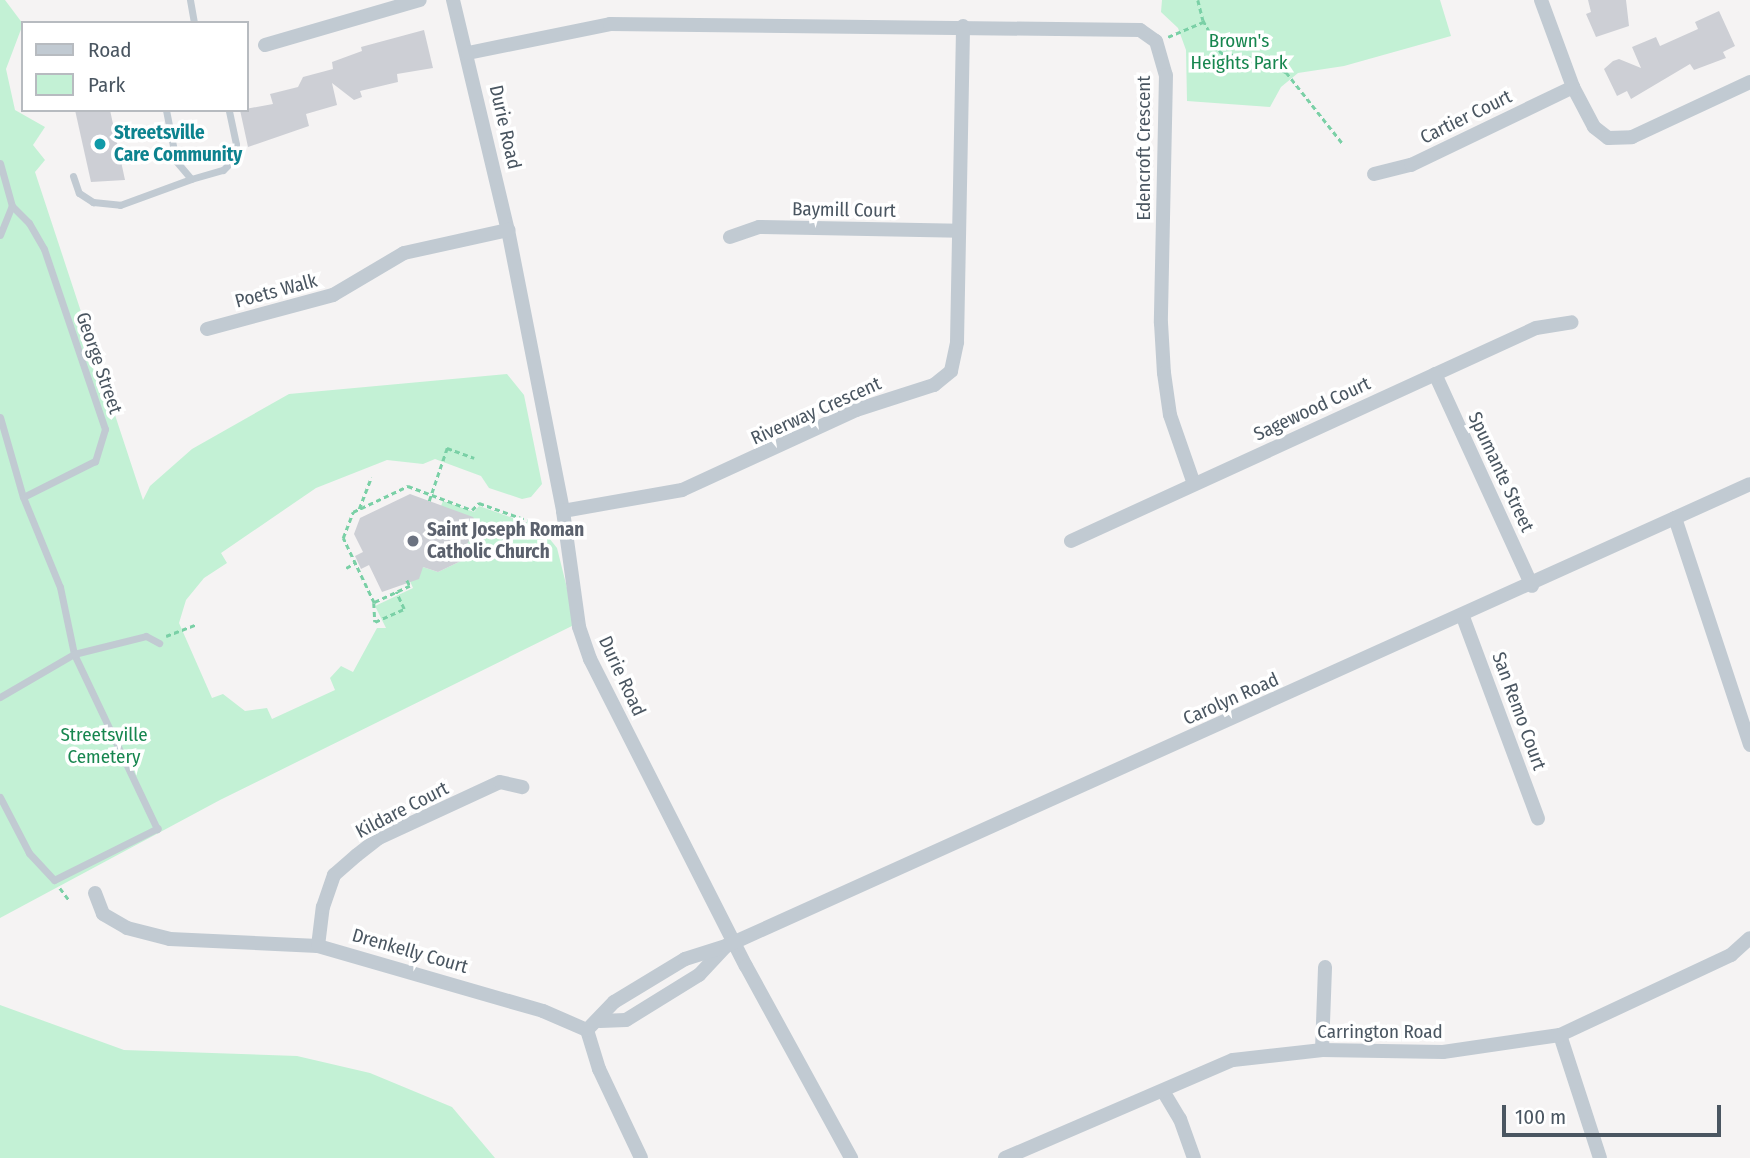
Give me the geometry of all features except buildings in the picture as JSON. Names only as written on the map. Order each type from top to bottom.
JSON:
[{"type":"street","points":[[265,45],[420,0]]},
{"type":"street","name":"Durie Road","points":[[453,0],[468,53],[508,230],[564,517],[579,627],[590,659],[730,944],[850,1158]]},
{"type":"street","points":[[1541,0],[1573,87],[1598,131],[1620,140],[1750,82]]},
{"type":"street","points":[[468,53],[610,23],[1118,27],[1140,30],[1156,41]]},
{"type":"street","name":"Riverway Crescent","points":[[564,517],[682,490],[856,410],[934,385],[951,371],[957,342],[963,26]]},
{"type":"street","name":"Edencroft Crescent","points":[[1156,41],[1166,75],[1161,323],[1164,373],[1170,415],[1194,484]]},
{"type":"street","name":"Cartier Court","points":[[1374,174],[1411,164],[1573,87]]},
{"type":"street","name":"Baymill Court","points":[[730,237],[759,228],[959,231]]},
{"type":"street","name":"Poets Walk","points":[[207,329],[333,295],[404,253],[508,230]]},
{"type":"street","name":"Sagewood Court","points":[[1071,541],[1536,328],[1572,322]]},
{"type":"street","name":"Spumante Street","points":[[1435,374],[1532,586]]},
{"type":"street","name":"Carolyn Road","points":[[594,1026],[614,1002],[685,959],[730,944],[1532,586],[1750,484]]},
{"type":"street","points":[[1675,518],[1750,746]]},
{"type":"street","name":"San Remo Court","points":[[1463,617],[1538,819]]},
{"type":"street","name":"Kildare Court","points":[[318,946],[323,907],[334,875],[357,855],[379,838],[500,782],[522,787]]},
{"type":"street","name":"Drenkelly Court","points":[[95,893],[103,914],[127,928],[159,936],[318,946],[594,1026]]},
{"type":"street","name":"Carrington Road","points":[[1005,1158],[1233,1060],[1322,1050],[1443,1052],[1560,1035],[1731,956],[1750,938]]},
{"type":"street","name":"Carolyn Road","points":[[594,1026],[626,1020],[699,975],[730,944]]},
{"type":"street","points":[[1322,1050],[1325,967]]},
{"type":"street","points":[[594,1026],[599,1069],[641,1158]]},
{"type":"street","points":[[1560,1035],[1600,1158]]},
{"type":"street","points":[[1163,1091],[1180,1119],[1194,1158]]},
{"type":"lane","points":[[190,0],[194,21]]},
{"type":"lane","points":[[166,112],[176,162],[191,179]]},
{"type":"lane","points":[[73,176],[79,193],[93,202],[120,205],[223,170],[232,161],[236,144],[229,112]]},
{"type":"lane","name":"George Street","points":[[0,163],[12,206],[29,223],[44,249],[105,429],[95,461],[23,497]]},
{"type":"lane","points":[[0,235],[12,206]]},
{"type":"lane","points":[[0,417],[23,497],[60,587],[74,654],[159,828],[54,880],[29,853],[0,797]]},
{"type":"lane","points":[[0,697],[74,654],[146,636],[159,643]]},
{"type":"path","points":[[1198,0],[1204,22],[1227,57],[1260,59],[1286,72],[1343,144]]},
{"type":"path","points":[[1156,41],[1204,22]]},
{"type":"path","points":[[429,501],[447,448],[474,458]]},
{"type":"path","points":[[359,509],[371,477]]},
{"type":"path","points":[[396,592],[404,609],[375,622],[374,603],[343,538],[353,512],[408,486],[472,510],[479,503],[540,525],[564,517]]},
{"type":"path","points":[[346,568],[355,563]]},
{"type":"path","points":[[374,603],[410,586],[407,580]]},
{"type":"path","points":[[172,634],[195,625]]},
{"type":"green space","name":"Streetsville Cemetery","points":[[0,0],[5,0],[21,21],[21,29],[6,69],[15,110],[45,127],[33,145],[45,160],[35,172],[143,500],[150,486],[192,449],[289,394],[507,374],[524,395],[542,484],[531,497],[522,499],[489,488],[481,476],[435,459],[423,464],[387,460],[316,488],[221,553],[227,563],[204,578],[186,600],[179,623],[212,698],[223,694],[245,711],[267,708],[272,719],[335,690],[330,678],[341,666],[353,672],[377,628],[386,628],[375,606],[413,588],[409,579],[419,578],[420,566],[438,572],[461,561],[475,522],[441,506],[443,501],[474,512],[479,506],[541,528],[557,548],[576,624],[220,800],[0,918]]},
{"type":"green space","name":"Brown's Heights Park","points":[[1162,0],[1440,0],[1451,36],[1344,66],[1298,73],[1281,87],[1270,107],[1187,101],[1186,50],[1178,28],[1161,12]]},
{"type":"green space","points":[[0,1005],[124,1050],[297,1056],[370,1073],[452,1107],[495,1158],[0,1158]]},
{"type":"place","name":"Streetsville Care Community","points":[[100,144]]},
{"type":"place","name":"Saint Joseph Roman Catholic Church","points":[[413,541]]}]
